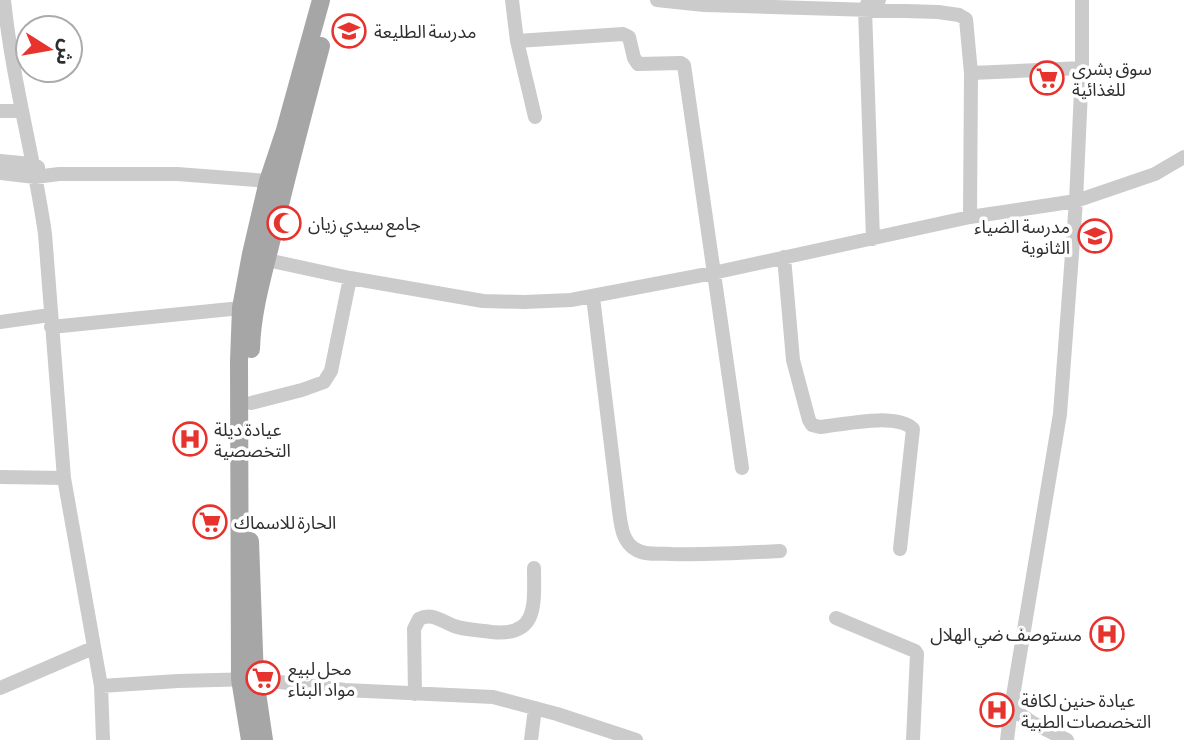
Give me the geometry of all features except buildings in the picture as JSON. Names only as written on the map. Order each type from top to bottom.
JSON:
[{"type":"main road","points":[[250,740],[239,361],[285,130],[321,0]]},
{"type":"main road","points":[[276,184],[333,0]]},
{"type":"main road","points":[[248,309],[251,344],[248,679],[264,740]]},
{"type":"street","points":[[4,0],[21,111],[46,234],[64,478],[101,686],[103,740]]},
{"type":"street","points":[[512,0],[517,41],[535,117]]},
{"type":"street","points":[[657,0],[704,5],[741,3],[948,13],[966,19],[971,73],[970,217]]},
{"type":"street","points":[[873,239],[865,9],[868,2],[879,0]]},
{"type":"street","points":[[1007,740],[1060,414],[1076,201],[1082,0]]},
{"type":"street","points":[[517,41],[626,34],[638,64],[684,65],[743,468]]},
{"type":"street","points":[[971,73],[1082,68]]},
{"type":"street","points":[[0,111],[21,111]]},
{"type":"street","points":[[259,257],[350,278],[483,301],[571,300],[713,273],[970,217],[1076,201],[1155,174],[1184,157]]},
{"type":"street","points":[[0,161],[59,174],[177,174],[276,184]]},
{"type":"street","points":[[0,173],[34,170]]},
{"type":"street","points":[[784,257],[793,360],[812,425],[820,428],[877,420],[909,425],[912,429],[900,549]]},
{"type":"street","points":[[251,403],[324,382],[331,372],[350,278]]},
{"type":"street","points":[[593,297],[617,500],[626,541],[633,549],[654,554],[780,551]]},
{"type":"street","points":[[0,322],[248,309]]},
{"type":"street","points":[[0,477],[64,478]]},
{"type":"street","points":[[415,694],[414,628],[418,619],[426,615],[474,631],[508,633],[518,629],[527,622],[533,610],[534,568]]},
{"type":"street","points":[[836,618],[917,654],[913,740]]},
{"type":"street","points":[[0,688],[93,648]]},
{"type":"street","points":[[101,686],[248,679],[345,690],[492,697],[636,740]]},
{"type":"street","points":[[531,740],[534,708]]},
{"type":"street","points":[[1011,708],[1033,723],[1067,740]]},
{"type":"place","name":"مدرسة الطليعة","points":[[349,31]]},
{"type":"place","name":"سوق بشرى للغذائية","points":[[1047,78]]},
{"type":"place","name":"جامع سيدي زيان","points":[[284,223]]},
{"type":"place","name":"مدرسة الضياء الثانوية","points":[[1095,236]]},
{"type":"place","name":"عيادة ديلة التخصصية","points":[[190,439]]},
{"type":"place","name":"الحارة للاسماك","points":[[210,522]]},
{"type":"place","name":"مستوصف ضي الهلال","points":[[1107,634]]},
{"type":"place","name":"محل لبيع مواد البناء","points":[[263,678]]},
{"type":"place","name":"عيادة حنين لكافة التخصصات الطبية","points":[[997,710]]}]
